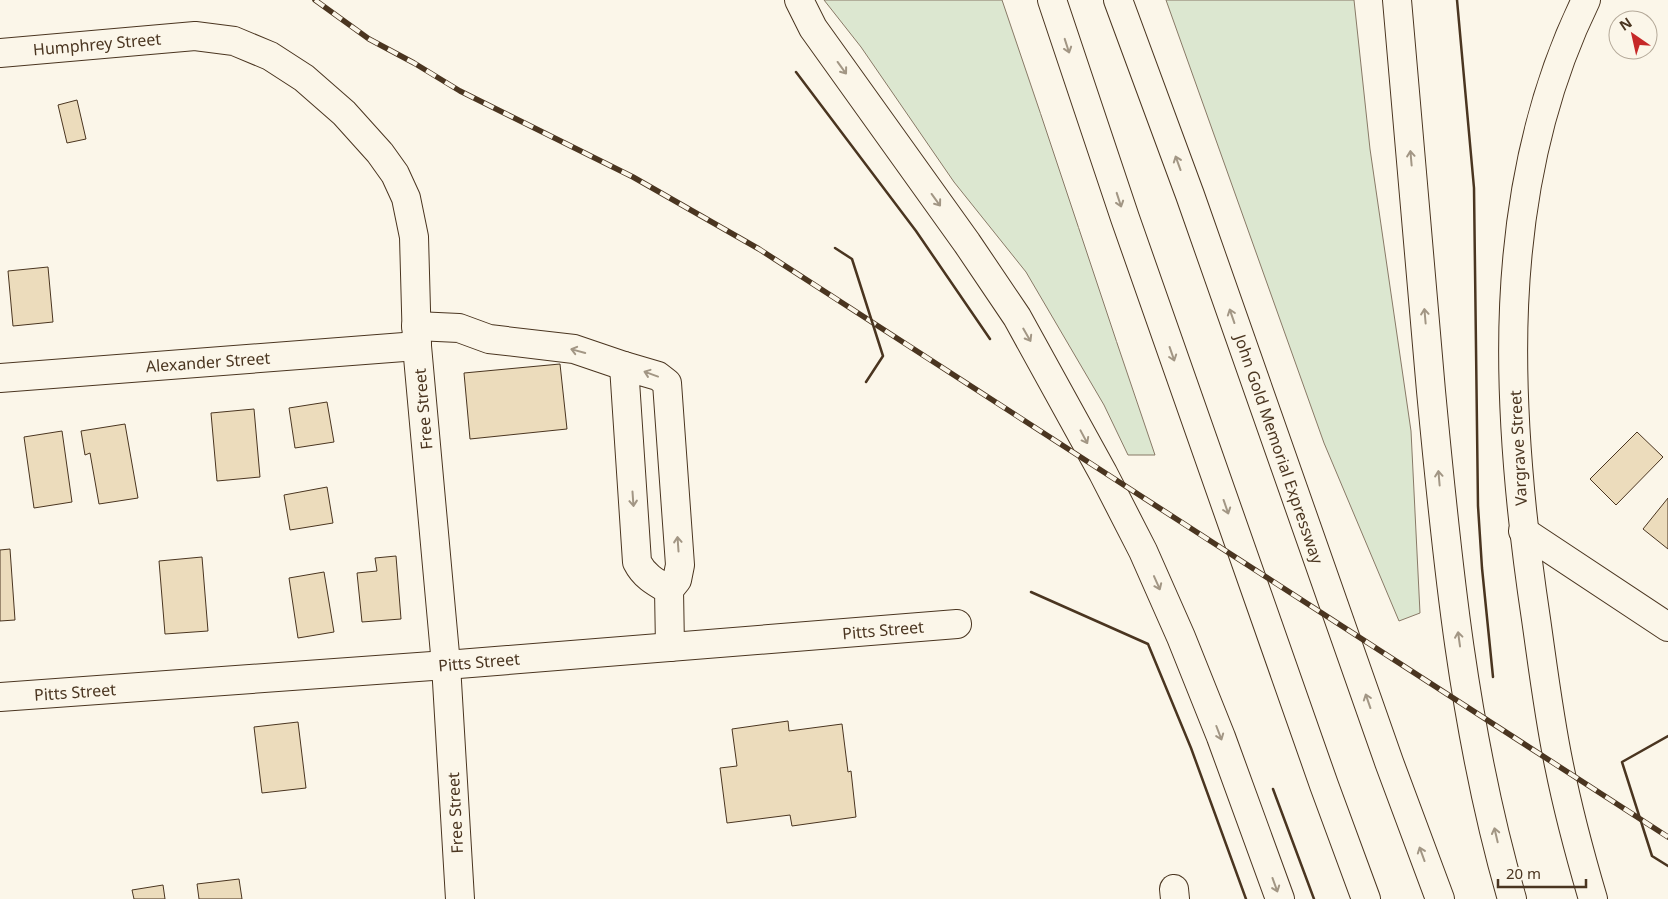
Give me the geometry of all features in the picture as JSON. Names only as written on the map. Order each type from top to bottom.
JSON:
[{"type":"main road","points":[[785,0],[814,28]]},
{"type":"main road","points":[[799,0],[814,28],[967,243],[1017,317],[1104,473],[1143,551],[1181,637],[1221,737],[1280,899]]},
{"type":"main road","points":[[1052,0],[1124,218],[1366,899]]},
{"type":"main road","name":"John Gold Memorial Expressway","points":[[1118,0],[1190,195],[1392,771],[1440,899]]},
{"type":"main road","points":[[1397,0],[1451,586],[1466,688],[1483,779],[1512,899]]},
{"type":"main road","name":"Vargrave Street","points":[[1586,0],[1557,68],[1542,114],[1531,159],[1521,215],[1514,327],[1517,456],[1524,531],[1559,765],[1578,846],[1593,899]]},
{"type":"main road","name":"Humphrey Street","points":[[0,53],[194,36]]},
{"type":"main road","name":"Free Street","points":[[194,36],[234,41],[270,56],[304,78],[344,113],[380,152],[395,174],[406,198],[414,237],[416,336],[446,665],[460,899]]},
{"type":"main road","name":"Alexander Street","points":[[0,378],[416,336],[459,328],[489,340],[574,349],[658,376],[667,383],[680,565],[677,580],[668,590]]},
{"type":"main road","points":[[624,366],[636,562],[649,579],[668,590],[670,647]]},
{"type":"main road","points":[[1524,531],[1668,627]]},
{"type":"main road","name":"Pitts Street","points":[[0,697],[446,665],[957,624]]},
{"type":"green space","points":[[824,0],[1002,0],[1155,455],[1128,455],[1104,405],[1026,272],[954,182],[861,47]]},
{"type":"green space","points":[[1166,0],[1354,0],[1370,149],[1411,431],[1420,613],[1399,621],[1324,443]]},
{"type":"building","points":[[77,100],[86,139],[67,143],[58,105]]},
{"type":"building","points":[[48,267],[53,322],[13,326],[8,271]]},
{"type":"building","points":[[560,364],[567,429],[470,439],[464,373]]},
{"type":"building","points":[[327,402],[334,442],[295,448],[289,408]]},
{"type":"building","points":[[254,409],[260,477],[217,481],[211,413]]},
{"type":"building","points":[[125,424],[138,498],[99,504],[90,453],[85,455],[81,431]]},
{"type":"building","points":[[62,431],[72,502],[34,508],[24,437]]},
{"type":"building","points":[[1637,432],[1663,457],[1616,505],[1590,479]]},
{"type":"building","points":[[327,487],[333,523],[290,530],[284,495]]},
{"type":"building","points":[[1668,498],[1668,549],[1643,529]]},
{"type":"building","points":[[10,549],[15,620],[0,621],[0,550]]},
{"type":"building","points":[[396,556],[401,619],[362,622],[357,573],[377,571],[375,558]]},
{"type":"building","points":[[202,557],[208,631],[165,634],[159,561]]},
{"type":"building","points":[[324,572],[334,632],[298,638],[289,578]]},
{"type":"building","points":[[788,721],[789,731],[842,724],[848,772],[851,771],[856,817],[792,826],[790,815],[727,823],[720,768],[737,766],[732,729]]},
{"type":"building","points":[[298,722],[306,788],[262,793],[254,727]]},
{"type":"building","points":[[239,879],[242,899],[199,899],[197,884]]},
{"type":"building","points":[[163,885],[165,899],[134,899],[132,890]]},
{"type":"railway","points":[[315,0],[369,39],[460,91],[633,177],[759,249],[1668,837]]},
{"type":"wall","points":[[1457,0],[1474,188],[1478,506],[1493,677]]},
{"type":"wall","points":[[796,72],[916,231],[990,339]]},
{"type":"wall","points":[[835,248],[852,259],[883,356],[866,382]]},
{"type":"wall","points":[[1031,592],[1148,644],[1191,748],[1246,899]]},
{"type":"wall","points":[[1668,736],[1622,762],[1652,856],[1668,866]]},
{"type":"wall","points":[[1273,789],[1314,899]]}]
